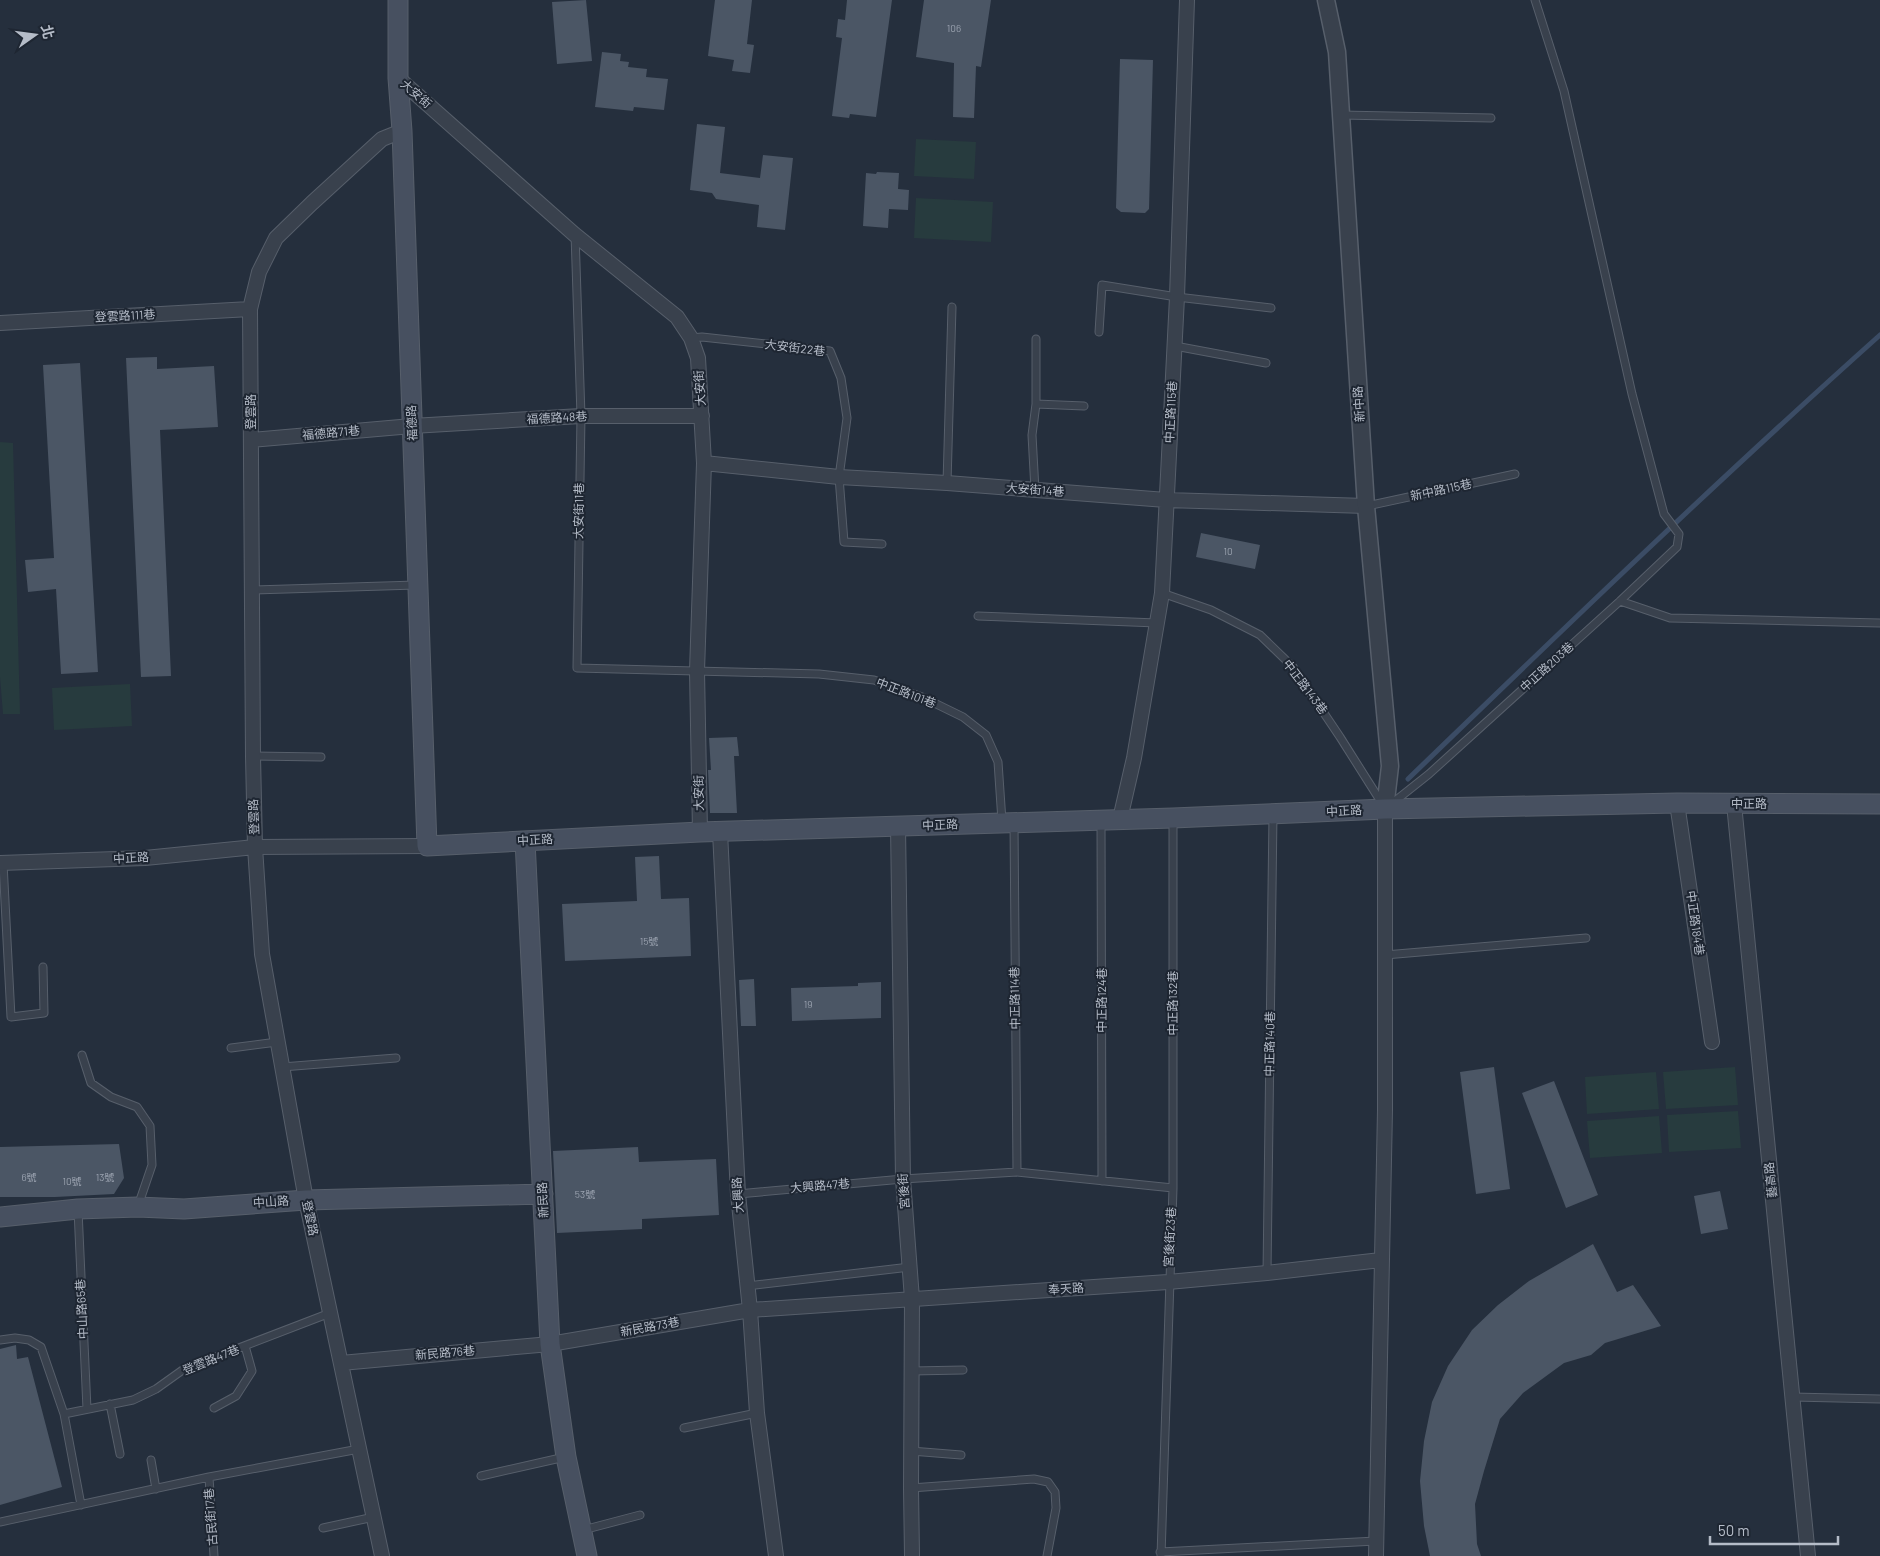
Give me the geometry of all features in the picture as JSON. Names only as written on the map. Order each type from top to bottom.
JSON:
[{"type":"main road","name":"福德路","points":[[398,0],[398,78],[402,131],[427,846]]},
{"type":"main road","name":"中正路","points":[[427,846],[700,832],[1173,818],[1385,809],[1677,804],[1880,804]]},
{"type":"main road","name":"新民路","points":[[525,840],[550,1344],[566,1457],[587,1556]]},
{"type":"main road","name":"中山路","points":[[0,1217],[78,1209],[138,1206],[184,1209],[306,1200],[543,1194]]},
{"type":"street","name":"中正路115巷","points":[[1120,819],[1134,758],[1162,593],[1175,346],[1187,0]]},
{"type":"street","name":"新中路","points":[[1326,0],[1337,52],[1366,506],[1390,766],[1385,809]]},
{"type":"street","name":"大安街","points":[[398,78],[574,234],[677,317],[692,338],[698,358],[704,463],[697,672],[700,832]]},
{"type":"street","name":"登雲路","points":[[382,1556],[306,1200],[262,954],[255,846],[253,756],[250,309],[259,272],[276,238],[382,139],[402,131]]},
{"type":"street","name":"登雲路111巷","points":[[0,323],[250,309]]},
{"type":"street","name":"福德路48巷","points":[[412,426],[581,416],[702,416]]},
{"type":"street","name":"福德路71巷","points":[[251,440],[412,426]]},
{"type":"street","name":"大安街14巷","points":[[704,463],[839,477],[947,483],[1166,500],[1366,506]]},
{"type":"street","name":"中正路184巷","points":[[1677,804],[1712,1042]]},
{"type":"street","name":"藝高路","points":[[1734,804],[1808,1556]]},
{"type":"street","points":[[1376,1556],[1385,1110],[1385,809]]},
{"type":"street","name":"宮後街","points":[[898,826],[903,1178],[912,1299],[912,1556]]},
{"type":"street","name":"大興路","points":[[720,832],[738,1194],[750,1310],[757,1413],[776,1556]]},
{"type":"street","name":"中正路","points":[[1,863],[144,858],[255,846],[427,846]]},
{"type":"street","name":"奉天路","points":[[750,1310],[1168,1282],[1381,1260]]},
{"type":"street","name":"新民路73巷","points":[[550,1344],[750,1310]]},
{"type":"street","name":"新民路76巷","points":[[341,1363],[550,1344]]},
{"type":"lane","name":"中正路203巷","points":[[1385,809],[1429,774],[1677,547],[1679,534],[1664,514],[1632,394],[1564,92],[1535,0]]},
{"type":"lane","points":[[1340,115],[1491,118]]},
{"type":"lane","name":"大安街11巷","points":[[574,234],[581,416],[577,668],[697,672]]},
{"type":"lane","points":[[1099,332],[1102,285],[1177,297],[1270,308]]},
{"type":"lane","points":[[947,483],[952,307]]},
{"type":"lane","name":"大安街22巷","points":[[692,338],[702,337],[830,351],[842,378],[847,418],[839,477]]},
{"type":"lane","points":[[1035,490],[1032,435],[1036,404],[1036,339]]},
{"type":"lane","points":[[1175,346],[1266,363]]},
{"type":"lane","points":[[1036,404],[1084,406]]},
{"type":"lane","name":"新中路115巷","points":[[1366,506],[1515,474]]},
{"type":"lane","points":[[839,477],[844,542],[882,544]]},
{"type":"lane","points":[[251,590],[417,585]]},
{"type":"lane","name":"中正路143巷","points":[[1162,593],[1211,610],[1260,635],[1293,667],[1385,809]]},
{"type":"lane","points":[[1620,601],[1670,618],[1880,623]]},
{"type":"lane","points":[[978,616],[1157,623]]},
{"type":"lane","name":"中正路101巷","points":[[697,672],[819,674],[874,680],[922,697],[963,717],[986,735],[998,762],[1008,823]]},
{"type":"lane","points":[[253,756],[321,757]]},
{"type":"lane","name":"中正路140巷","points":[[1267,1273],[1273,814]]},
{"type":"lane","name":"中正路132巷","points":[[1173,818],[1173,1188]]},
{"type":"lane","name":"中正路124巷","points":[[1101,820],[1102,1181]]},
{"type":"lane","name":"中正路114巷","points":[[1008,823],[1017,1172]]},
{"type":"lane","points":[[1,863],[11,1017],[44,1013],[43,968]]},
{"type":"lane","points":[[1385,955],[1586,938]]},
{"type":"lane","points":[[231,1048],[277,1042]]},
{"type":"lane","points":[[82,1055],[92,1083],[111,1097],[137,1107],[150,1126],[152,1165],[138,1206]]},
{"type":"lane","points":[[282,1067],[396,1058]]},
{"type":"lane","name":"宮後街23巷","points":[[903,1178],[1017,1172],[1173,1188],[1168,1282],[1160,1554]]},
{"type":"lane","name":"大興路47巷","points":[[738,1194],[903,1178]]},
{"type":"lane","name":"中山路65巷","points":[[78,1209],[87,1409]]},
{"type":"lane","points":[[747,1286],[910,1267]]},
{"type":"lane","name":"登雲路47巷","points":[[64,1414],[133,1400],[156,1389],[184,1369],[330,1314]]},
{"type":"lane","points":[[0,1340],[15,1338],[30,1340],[42,1347],[64,1414],[81,1505]]},
{"type":"lane","points":[[214,1408],[236,1396],[252,1371],[245,1346]]},
{"type":"lane","points":[[912,1371],[962,1370]]},
{"type":"lane","points":[[1793,1397],[1880,1399]]},
{"type":"lane","points":[[110,1404],[120,1454]]},
{"type":"lane","points":[[684,1428],[757,1413]]},
{"type":"lane","points":[[0,1522],[359,1449]]},
{"type":"lane","points":[[911,1451],[961,1455]]},
{"type":"lane","points":[[481,1476],[566,1457]]},
{"type":"lane","points":[[151,1460],[156,1489]]},
{"type":"lane","name":"古民街17巷","points":[[209,1478],[214,1556]]},
{"type":"lane","points":[[911,1488],[1034,1479],[1048,1482],[1055,1492],[1056,1508],[1047,1556]]},
{"type":"lane","points":[[582,1530],[640,1515]]},
{"type":"lane","points":[[324,1528],[374,1517]]},
{"type":"lane","points":[[1160,1554],[1376,1541]]},
{"type":"green space","points":[[916,139],[976,142],[974,179],[914,176]]},
{"type":"green space","points":[[916,198],[993,202],[991,242],[914,238]]},
{"type":"green space","points":[[0,442],[13,443],[20,714],[3,714],[0,677]]},
{"type":"green space","points":[[130,684],[132,726],[54,730],[52,688]]},
{"type":"green space","points":[[1735,1067],[1738,1105],[1666,1109],[1663,1072]]},
{"type":"green space","points":[[1656,1072],[1659,1109],[1587,1114],[1585,1077]]},
{"type":"green space","points":[[1738,1111],[1741,1148],[1669,1152],[1667,1115]]},
{"type":"green space","points":[[1659,1116],[1662,1153],[1590,1158],[1587,1121]]},
{"type":"building","points":[[586,0],[592,61],[557,64],[552,2]]},
{"type":"building","points":[[715,0],[752,0],[747,44],[754,45],[750,73],[732,71],[734,60],[708,56]]},
{"type":"building","points":[[847,0],[892,0],[876,117],[850,114],[849,118],[832,116],[842,38],[836,37],[838,19],[845,20]]},
{"type":"building","points":[[924,0],[991,0],[981,67],[976,66],[974,118],[953,117],[954,63],[916,57]]},
{"type":"building","points":[[602,52],[621,54],[620,61],[629,62],[628,67],[647,69],[646,77],[668,79],[664,110],[634,107],[633,111],[595,107]]},
{"type":"building","points":[[1120,59],[1153,60],[1149,209],[1145,213],[1121,212],[1116,208]]},
{"type":"building","points":[[697,124],[725,127],[720,173],[760,178],[763,155],[793,158],[785,230],[757,227],[759,205],[716,199],[712,193],[690,190]]},
{"type":"building","points":[[877,172],[899,173],[898,189],[909,190],[908,210],[889,209],[888,228],[863,226],[866,173],[876,174]]},
{"type":"building","points":[[157,357],[157,369],[214,366],[218,427],[160,430],[171,676],[141,677],[126,358]]},
{"type":"building","points":[[80,363],[98,672],[61,674],[56,589],[28,592],[25,560],[54,558],[43,365]]},
{"type":"building","points":[[1201,533],[1260,545],[1255,569],[1196,557]]},
{"type":"building","points":[[737,737],[739,756],[734,756],[737,813],[710,813],[708,770],[711,770],[709,738]]},
{"type":"building","points":[[659,856],[661,899],[689,898],[691,956],[565,961],[562,904],[637,901],[635,857]]},
{"type":"building","points":[[754,979],[756,1026],[741,1026],[739,980]]},
{"type":"building","points":[[881,982],[881,1018],[792,1021],[791,988],[858,986],[858,983]]},
{"type":"building","points":[[1494,1067],[1510,1189],[1476,1194],[1460,1072]]},
{"type":"building","points":[[1554,1081],[1598,1195],[1566,1208],[1522,1093]]},
{"type":"building","points":[[119,1144],[124,1178],[114,1194],[0,1197],[0,1147]]},
{"type":"building","points":[[638,1147],[639,1162],[716,1159],[719,1215],[642,1219],[642,1229],[557,1233],[553,1151]]},
{"type":"building","points":[[1720,1191],[1728,1229],[1701,1234],[1694,1196]]},
{"type":"building","points":[[1593,1244],[1617,1292],[1633,1285],[1661,1326],[1605,1343],[1591,1355],[1564,1363],[1523,1393],[1500,1419],[1475,1504],[1477,1544],[1481,1556],[1430,1556],[1424,1526],[1420,1481],[1424,1441],[1432,1402],[1448,1366],[1472,1330],[1498,1305],[1529,1281]]},
{"type":"building","points":[[16,1345],[17,1359],[28,1357],[62,1487],[0,1505],[0,1349]]},
{"type":"waterway","points":[[1408,779],[1701,499],[1880,335]]}]
